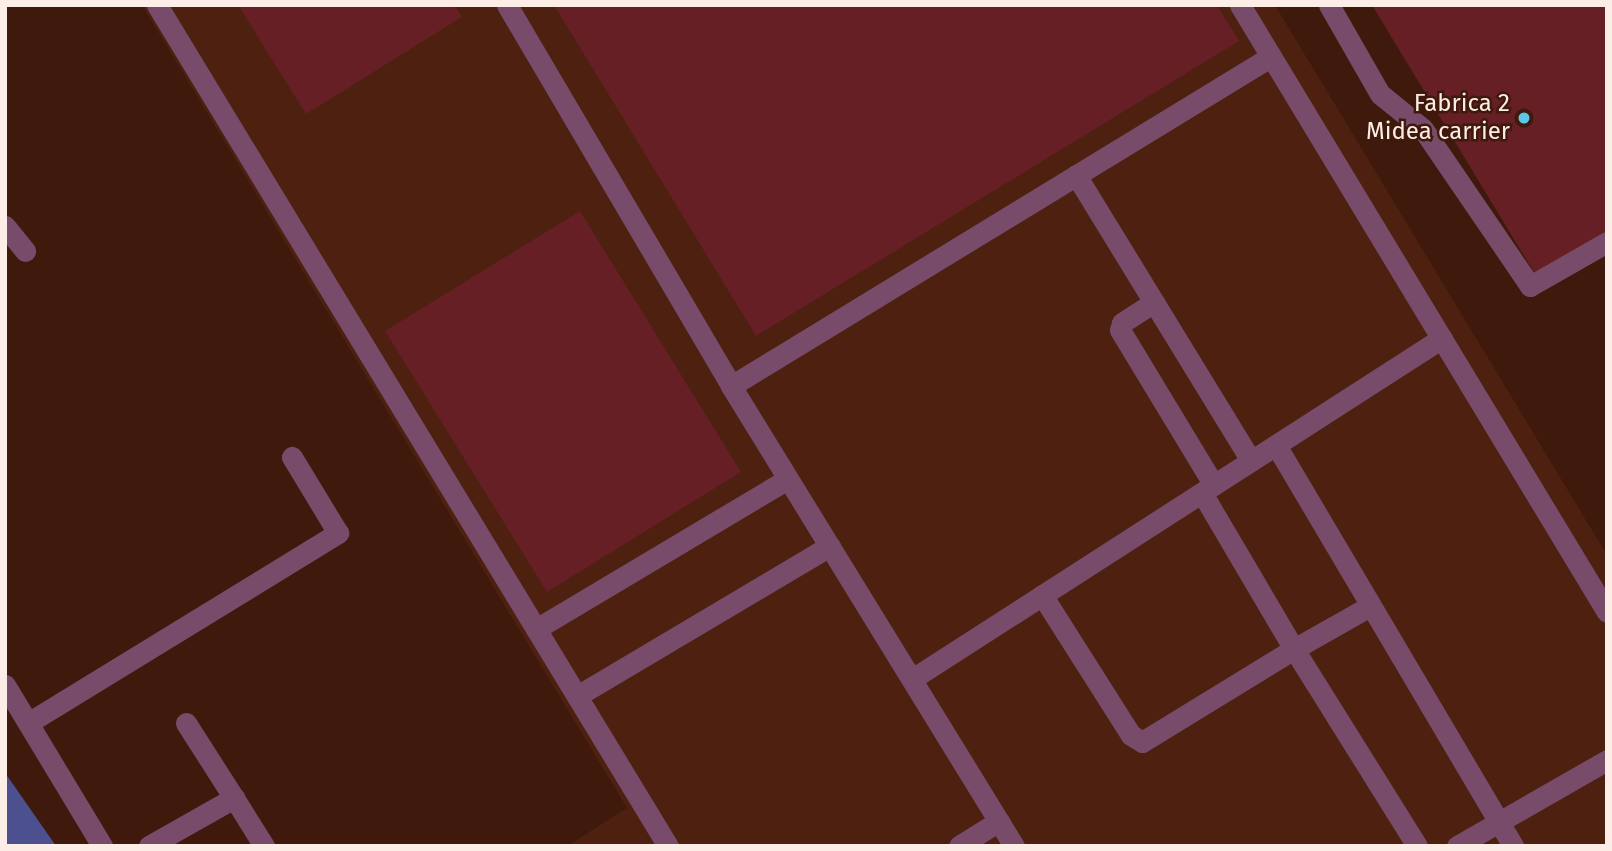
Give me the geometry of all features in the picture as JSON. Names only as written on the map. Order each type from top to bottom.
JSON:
[{"type":"street","points":[[157,5],[668,846]]},
{"type":"street","points":[[507,5],[731,386],[1014,846]]},
{"type":"street","points":[[1240,5],[1607,612]]},
{"type":"street","points":[[1329,5],[1380,94],[1423,129],[1530,286],[1607,242]]},
{"type":"street","points":[[731,386],[1270,57]]},
{"type":"street","points":[[1076,175],[1251,461]]},
{"type":"street","points":[[5,226],[25,251]]},
{"type":"street","points":[[1154,302],[1122,323],[1120,330],[1294,649],[1418,846]]},
{"type":"street","points":[[912,679],[1442,338]]},
{"type":"street","points":[[1276,445],[1513,846]]},
{"type":"street","points":[[28,723],[338,533],[292,457]]},
{"type":"street","points":[[536,629],[788,479]]},
{"type":"street","points":[[576,696],[830,546]]},
{"type":"street","points":[[1042,596],[1130,735],[1142,742],[1370,606]]},
{"type":"street","points":[[5,685],[102,846]]},
{"type":"street","points":[[186,723],[264,846]]},
{"type":"street","points":[[1457,846],[1607,760]]},
{"type":"street","points":[[149,846],[234,798]]},
{"type":"street","points":[[959,846],[999,821]]},
{"type":"shaded area","points":[[142,5],[1275,5],[1607,555],[1607,846],[567,846],[627,808]]},
{"type":"shaded area","points":[[5,774],[8,777],[56,846],[5,846]]},
{"type":"building","points":[[238,5],[454,5],[462,17],[306,114]]},
{"type":"building","points":[[554,5],[1217,5],[1239,41],[756,336]]},
{"type":"building","name":"Fabrica 2 Midea carrier","points":[[1372,5],[1607,5],[1607,231],[1535,274]]},
{"type":"building","points":[[580,211],[741,472],[547,592],[385,331]]},
{"type":"place","name":"Fabrica 2 Midea carrier","points":[[1524,118]]}]
